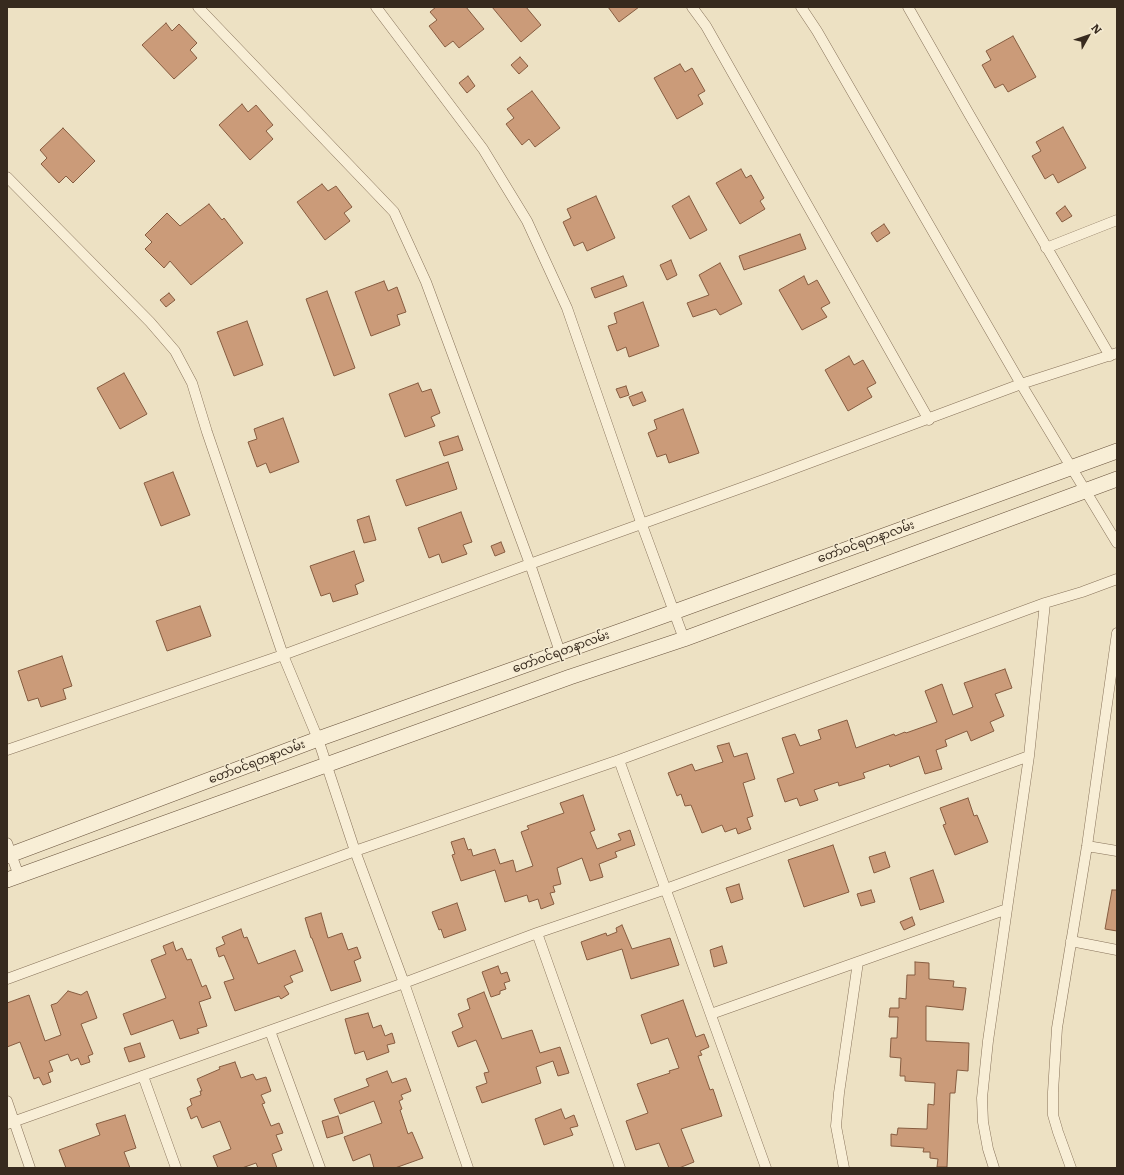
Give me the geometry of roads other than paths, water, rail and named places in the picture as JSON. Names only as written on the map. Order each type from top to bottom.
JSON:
[{"type":"main road","name":"တော်ဝင်ရတနာလမ်း","points":[[8,852],[1117,451]]},
{"type":"main road","name":"တော်ဝင်ရတနာလမ်း","points":[[13,878],[570,677],[684,639],[1117,479]]},
{"type":"street","points":[[198,7],[394,212],[426,282],[530,564],[560,652]]},
{"type":"street","points":[[376,7],[483,149],[528,222],[567,308],[642,525],[684,639]]},
{"type":"street","points":[[692,7],[706,26],[929,420]]},
{"type":"street","points":[[801,7],[821,38],[1021,384],[1117,543]]},
{"type":"street","points":[[7,750],[283,655],[929,420],[1021,384],[1113,354],[1046,248],[908,7]]},
{"type":"street","points":[[7,177],[150,322],[175,350],[192,383],[207,432],[283,655],[318,739],[325,765],[355,852],[404,983],[468,1168]]},
{"type":"street","points":[[1046,248],[1117,220]]},
{"type":"street","points":[[7,979],[355,852],[618,760],[1045,603],[1117,579]]},
{"type":"street","points":[[994,1168],[988,1149],[983,1122],[982,1098],[1028,756],[1045,603]]},
{"type":"street","points":[[1071,1168],[1053,1115],[1052,1092],[1057,1028],[1087,846],[1117,633]]},
{"type":"street","points":[[10,1123],[404,983],[537,933],[666,889],[1028,756]]},
{"type":"street","points":[[618,760],[766,1168]]},
{"type":"street","points":[[1087,846],[1117,851]]},
{"type":"street","points":[[8,852],[13,878]]},
{"type":"street","points":[[711,1014],[1007,909]]},
{"type":"street","points":[[537,933],[620,1168]]},
{"type":"street","points":[[1072,941],[1117,950]]},
{"type":"street","points":[[844,1168],[836,1126],[839,1093],[858,962]]},
{"type":"street","points":[[270,1031],[320,1168]]},
{"type":"street","points":[[143,1076],[176,1168]]},
{"type":"street","points":[[7,1102],[10,1123],[30,1168]]}]
